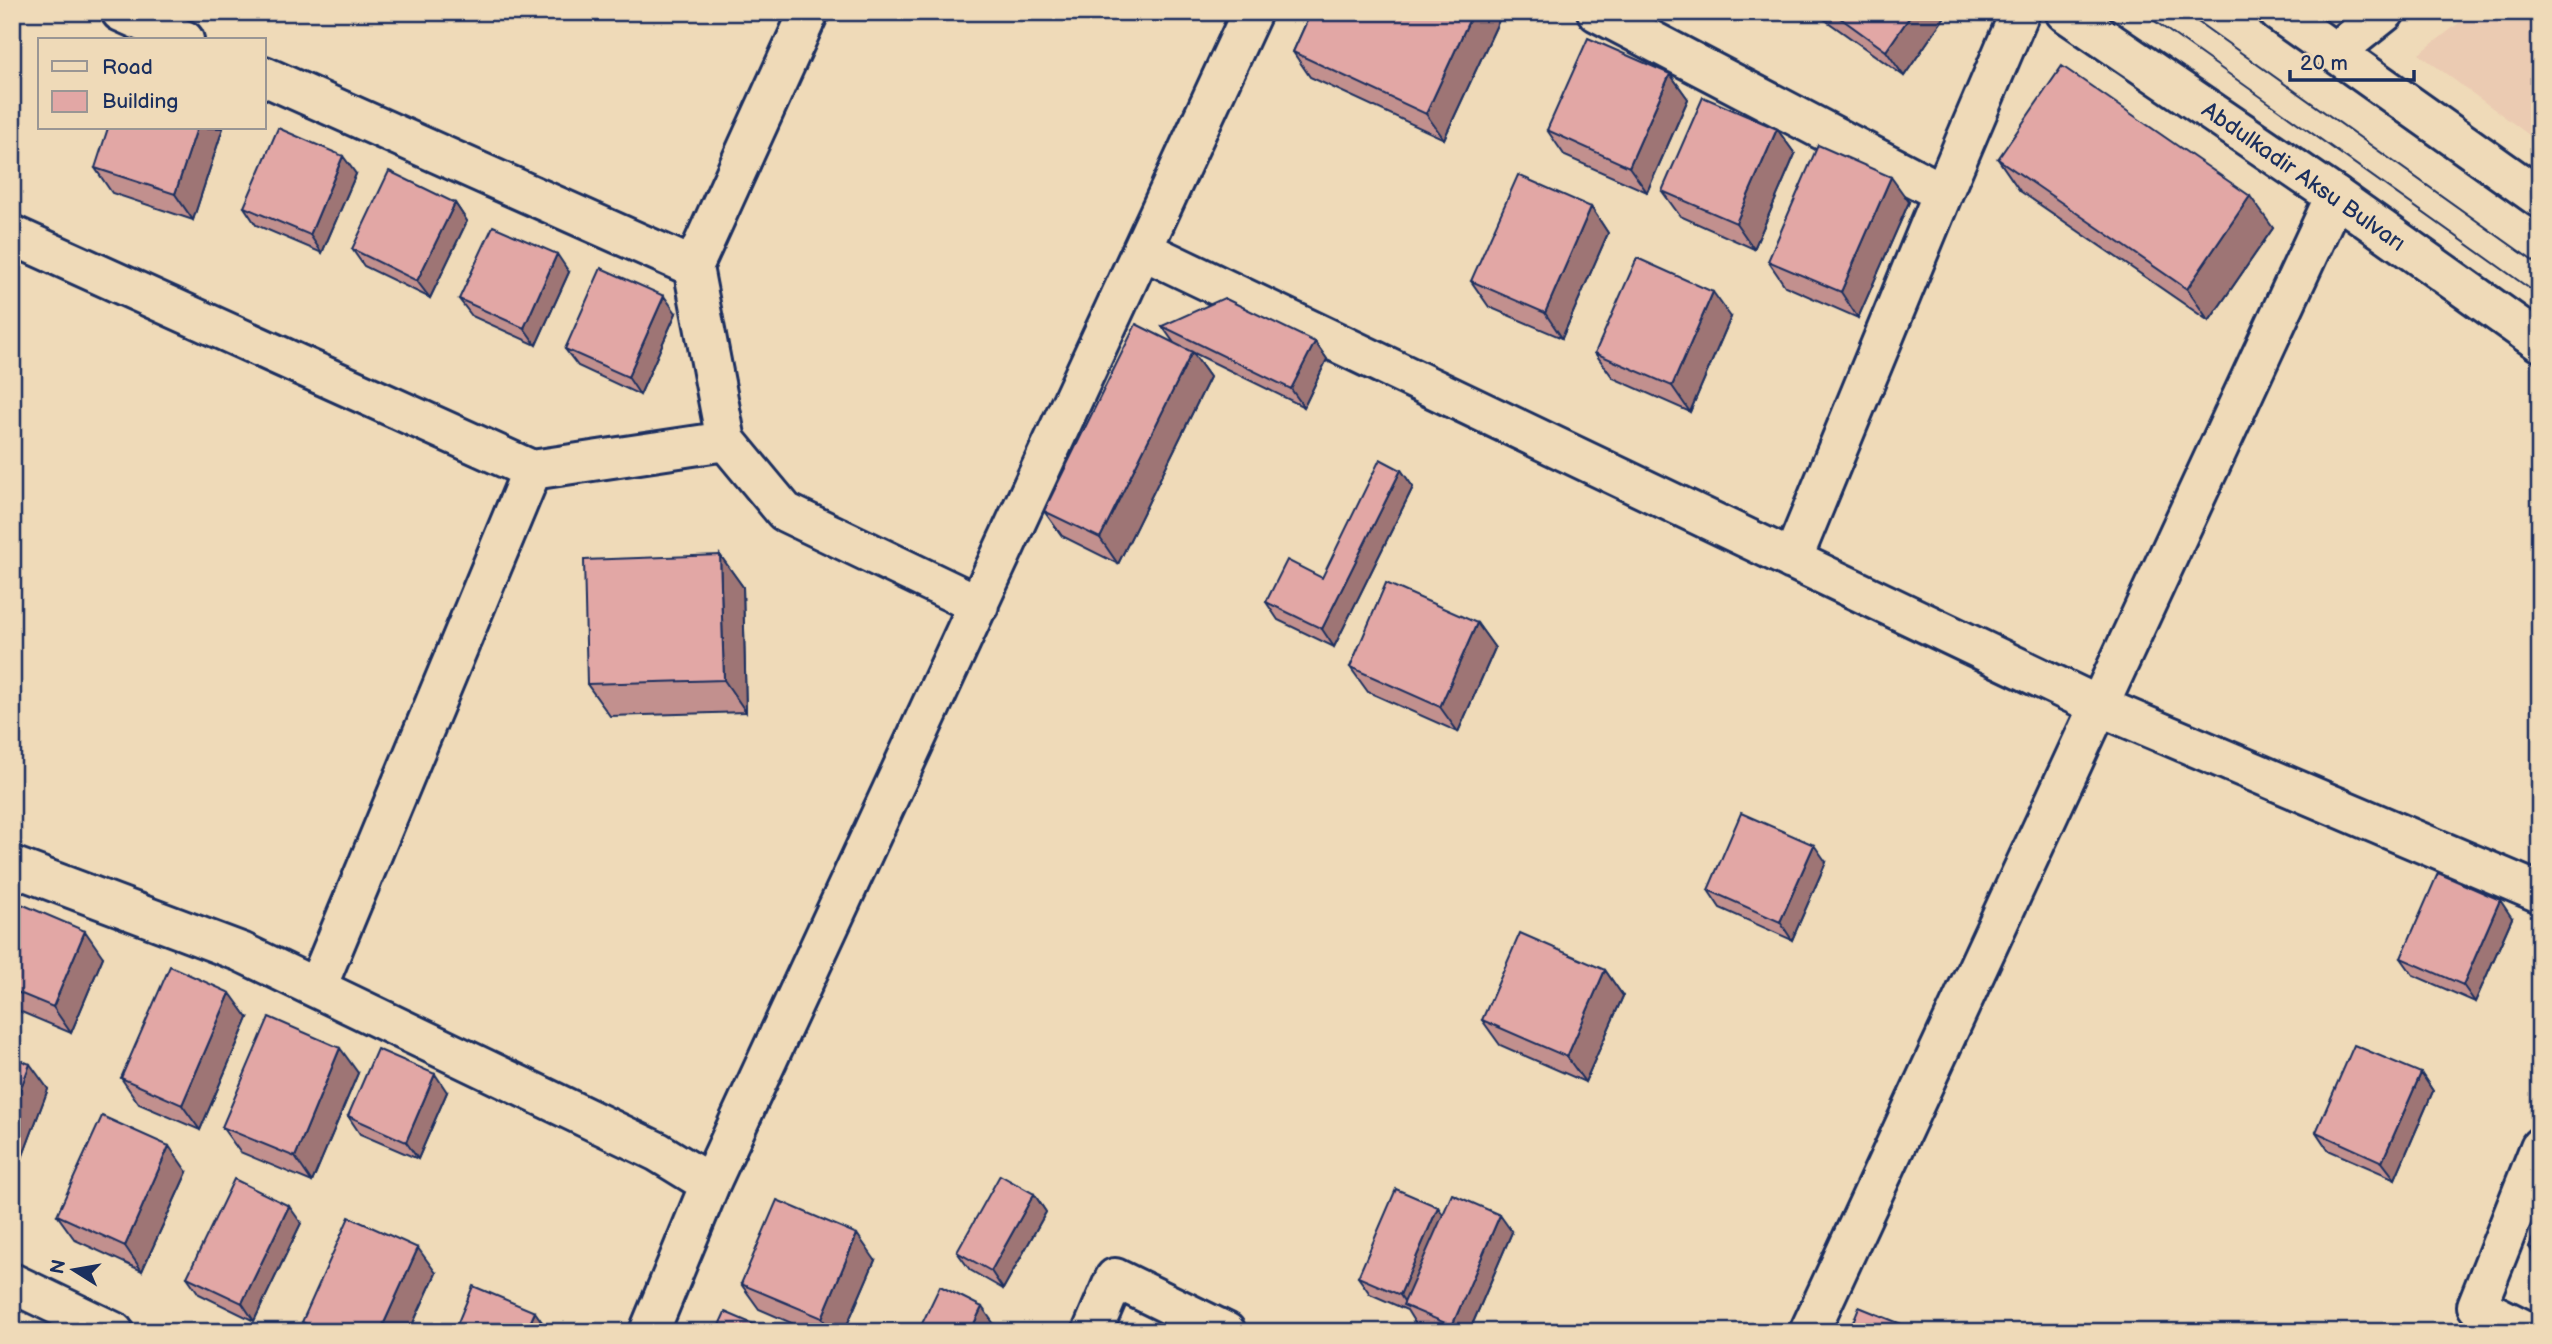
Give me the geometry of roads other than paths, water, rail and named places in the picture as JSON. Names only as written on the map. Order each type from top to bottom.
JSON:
[{"type":"street","points":[[121,12],[180,38]]},
{"type":"street","points":[[809,12],[693,267],[726,441],[785,512],[979,605]]},
{"type":"street","points":[[649,1332],[710,1185],[1252,12]]},
{"type":"street","points":[[1597,12],[1943,193]]},
{"type":"street","points":[[1792,560],[2020,12]]},
{"type":"street","name":"Abdulkadir Aksu Bulvarı","points":[[2065,12],[2335,195],[2540,342]]},
{"type":"street","points":[[2278,12],[2540,198]]},
{"type":"street","points":[[2334,52],[2385,12]]},
{"type":"street","points":[[266,77],[693,267]]},
{"type":"street","points":[[1809,1332],[2335,195]]},
{"type":"street","points":[[12,235],[532,470],[726,441]]},
{"type":"street","points":[[1143,250],[2099,706],[2540,893]]},
{"type":"street","points":[[317,987],[532,470]]},
{"type":"street","points":[[12,866],[242,952],[658,1152],[710,1185]]},
{"type":"street","points":[[2529,1332],[2477,1306],[2540,1147]]},
{"type":"street","points":[[1092,1332],[1115,1278],[1212,1329]]},
{"type":"street","points":[[12,1283],[114,1332]]},
{"type":"tram line","points":[[2142,12],[2540,296]]},
{"type":"tram line","points":[[2184,12],[2540,266]]}]
